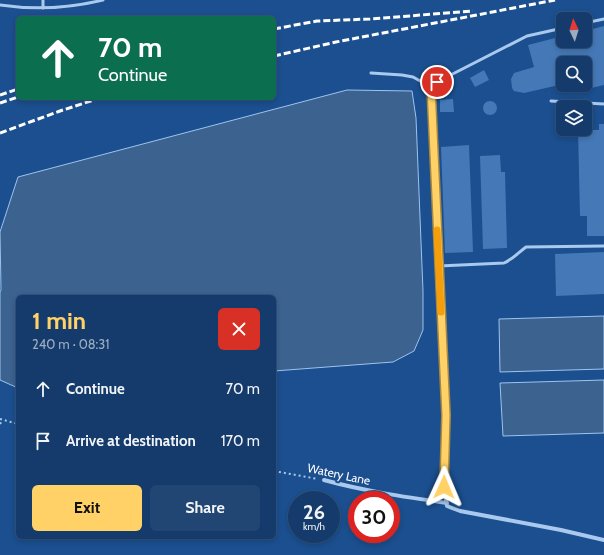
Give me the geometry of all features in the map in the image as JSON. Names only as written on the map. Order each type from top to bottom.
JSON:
[{"type":"street","points":[[443,365],[446,415],[444,487],[447,503]]},
{"type":"street","name":"Watery Lane","points":[[324,480],[348,487],[407,498],[447,503],[448,506],[460,512],[561,530],[604,540]]},
{"type":"lane","points":[[43,0],[43,8]]},
{"type":"lane","points":[[0,5],[43,8],[83,5],[103,0]]},
{"type":"lane","points":[[592,22],[604,19]]},
{"type":"lane","points":[[431,87],[437,82],[527,36],[556,30]]},
{"type":"lane","points":[[371,73],[413,77],[431,87]]},
{"type":"lane","points":[[431,87],[443,365]]},
{"type":"lane","points":[[551,101],[604,104]]},
{"type":"lane","points":[[439,266],[504,263],[512,260],[516,254],[526,248],[604,246]]},
{"type":"path","points":[[0,424],[1,420],[16,424]]},
{"type":"path","name":"Watery Lane","points":[[276,471],[324,480]]},
{"type":"water","points":[[347,90],[412,91],[416,118],[423,291],[423,330],[414,351],[393,362],[276,371],[276,295],[16,295],[16,387],[0,380],[0,232],[18,177]]},
{"type":"water","points":[[604,316],[604,369],[500,372],[499,319]]},
{"type":"water","points":[[604,380],[604,433],[503,436],[500,383]]},
{"type":"building","points":[[604,26],[604,85],[592,88],[592,56],[556,56],[556,86],[524,93],[514,91],[512,88],[511,79],[514,73],[534,67],[528,45],[556,38],[556,48],[592,48],[592,29]]},
{"type":"building","points":[[484,70],[489,80],[475,87],[470,78]]},
{"type":"building","points":[[453,99],[454,112],[440,112],[440,100]]},
{"type":"building","points":[[490,101],[495,103],[497,108],[495,113],[490,115],[485,113],[483,108],[485,103]]},
{"type":"building","points":[[599,124],[604,124],[604,236],[587,236],[587,216],[580,216],[578,136],[592,136],[592,130],[599,130]]},
{"type":"building","points":[[469,145],[473,252],[445,253],[441,147]]},
{"type":"building","points":[[500,155],[501,172],[505,172],[507,248],[483,249],[480,156]]},
{"type":"building","points":[[604,252],[604,294],[556,296],[555,254]]},
{"type":"railway","points":[[276,56],[336,42],[555,0]]},
{"type":"railway","points":[[276,29],[317,21],[370,19],[473,11]]},
{"type":"railway","points":[[0,95],[16,90]]},
{"type":"railway","points":[[0,103],[16,98]]},
{"type":"railway","points":[[0,133],[94,100]]},
{"type":"slow traffic","points":[[437,230],[441,312]]},
{"type":"route","points":[[437,82],[431,87],[446,415],[444,487]]}]
